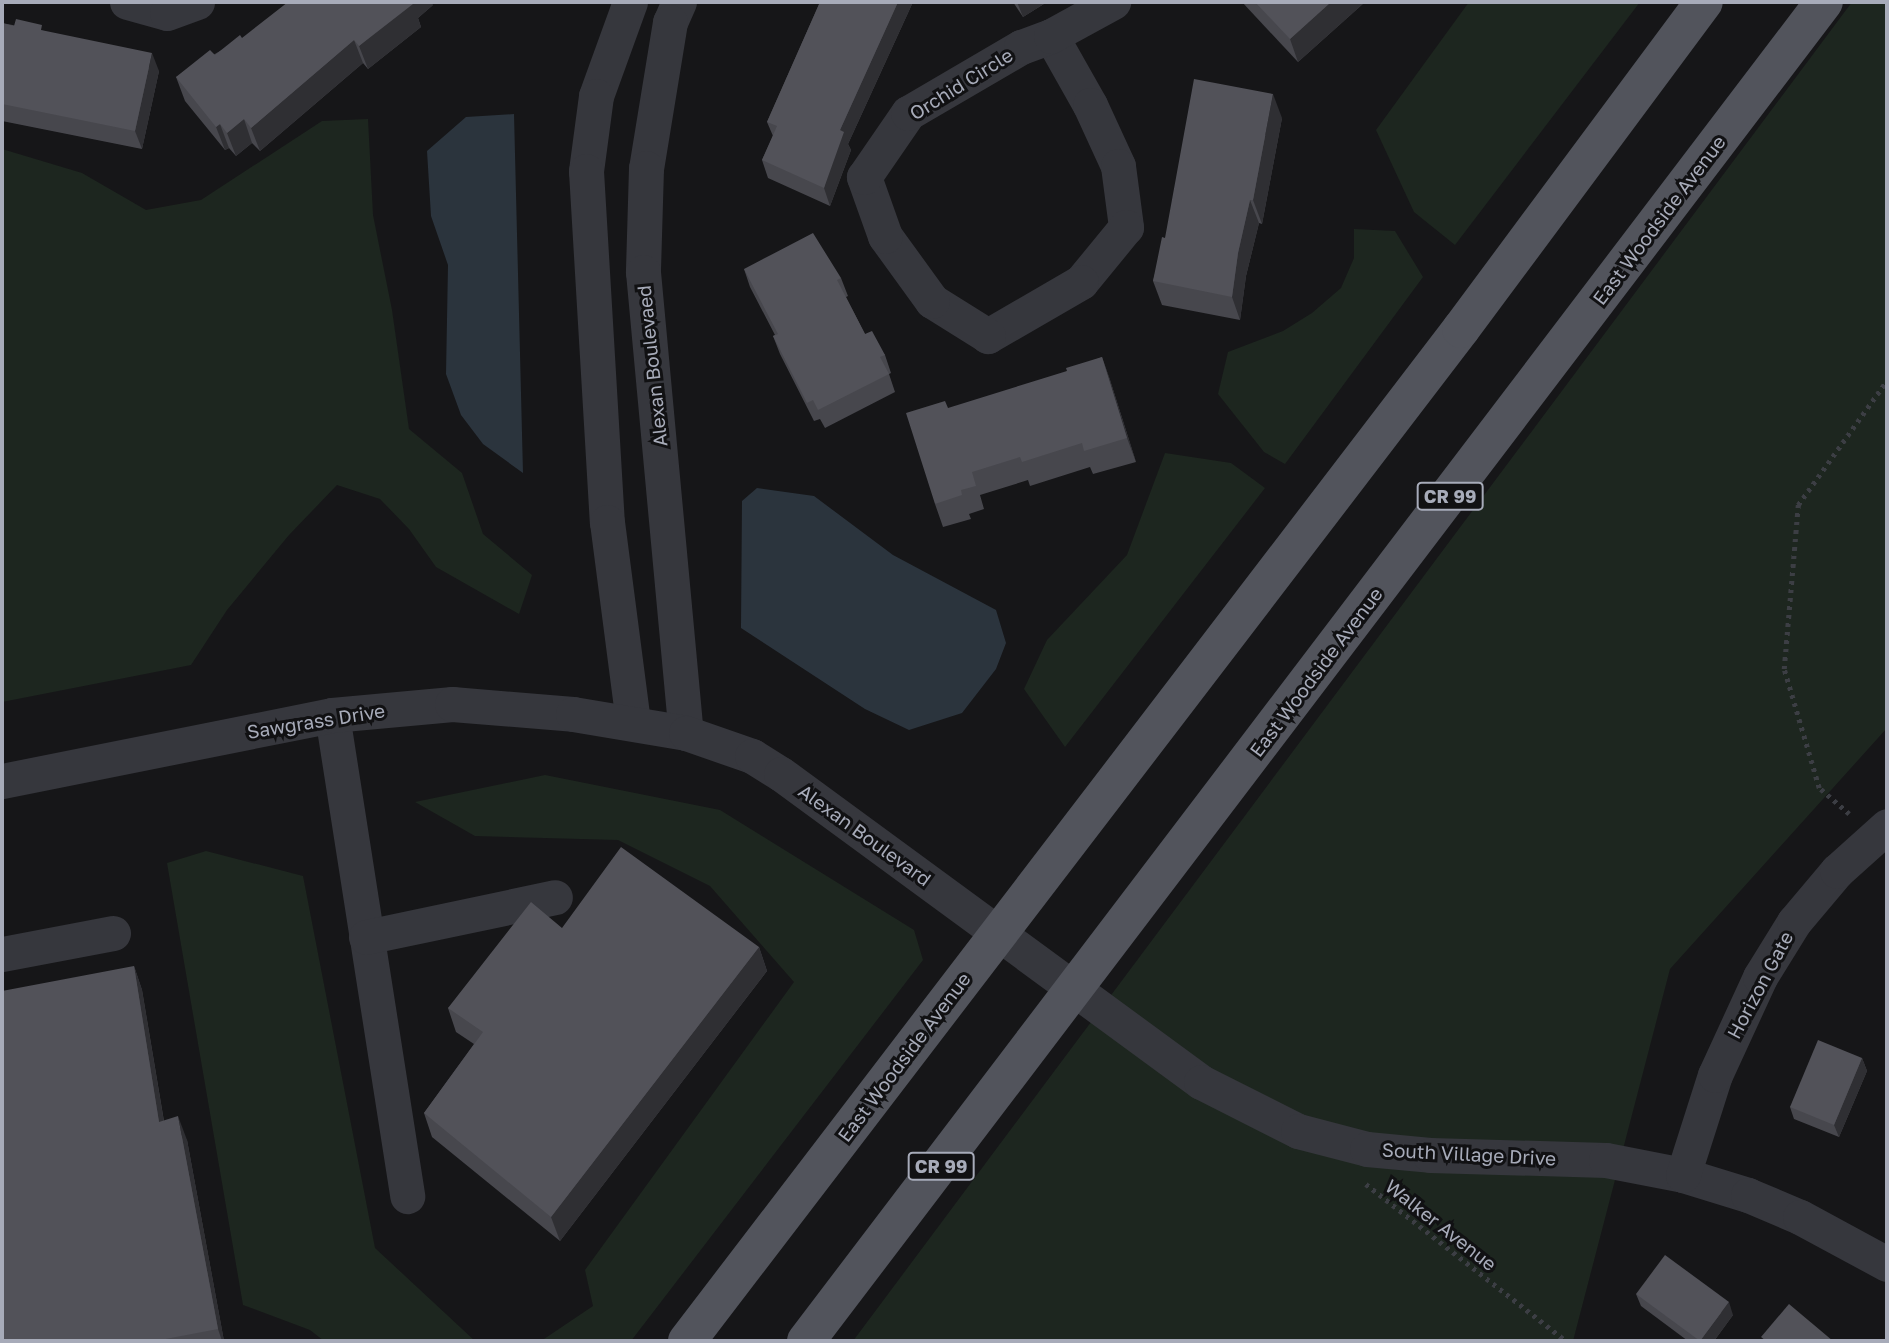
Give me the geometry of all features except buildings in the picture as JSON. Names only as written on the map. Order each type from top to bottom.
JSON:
[{"type":"main road","name":"East Woodside Avenue","points":[[687,1341],[1461,329],[1704,2]]},
{"type":"main road","name":"East Woodside Avenue","points":[[806,1341],[1824,2]]},
{"type":"street","points":[[127,2],[167,13],[197,2]]},
{"type":"street","points":[[630,2],[596,96],[586,171],[607,522],[633,722]]},
{"type":"street","name":"Alexan Boulevaed","points":[[679,2],[670,22],[648,155],[643,272],[686,733]]},
{"type":"street","name":"Orchid Circle","points":[[1051,36],[1090,105],[1118,166],[1125,227],[1081,282],[988,336],[932,301],[885,236],[864,177],[908,113],[1021,47],[1051,36],[1113,2]]},
{"type":"street","points":[[589,226],[644,224]]},
{"type":"street","name":"Sawgrass Drive","points":[[2,781],[332,715],[452,704],[633,722]]},
{"type":"street","points":[[332,715],[407,1196]]},
{"type":"street","name":"Alexan Boulevard","points":[[633,722],[686,733],[752,756],[781,774],[1075,990]]},
{"type":"street","name":"Horizon Gate","points":[[1683,1175],[1715,1075],[1760,977],[1794,922],[1837,871],[1881,831]]},
{"type":"street","points":[[366,937],[555,897]]},
{"type":"street","points":[[2,954],[113,933]]},
{"type":"street","name":"South Village Drive","points":[[1075,990],[1201,1082],[1298,1131],[1367,1149],[1430,1156],[1606,1160],[1683,1175],[1748,1195],[1800,1217],[1887,1264]]},
{"type":"path","points":[[1881,831],[1819,788],[1784,669],[1798,505],[1887,380]]},
{"type":"path","name":"Walker Avenue","points":[[1362,1182],[1566,1341]]},
{"type":"shaded area","points":[[1469,2],[1640,2],[1455,245],[1414,212],[1376,130]]},
{"type":"shaded area","points":[[1852,2],[1887,2],[1887,728],[1670,969],[1573,1341],[853,1341]]},
{"type":"shaded area","points":[[514,114],[523,473],[483,444],[461,415],[446,374],[448,265],[431,216],[427,151],[466,117]]},
{"type":"shaded area","points":[[368,119],[373,215],[392,310],[409,429],[462,473],[483,534],[532,575],[519,614],[436,567],[409,529],[380,499],[337,485],[289,535],[227,610],[191,665],[2,702],[2,149],[82,173],[146,210],[201,200],[322,121]]},
{"type":"shaded area","points":[[1354,229],[1395,231],[1423,277],[1285,464],[1264,452],[1218,394],[1228,352],[1283,331],[1312,313],[1341,288],[1354,258]]},
{"type":"shaded area","points":[[1165,453],[1231,463],[1265,488],[1065,747],[1024,689],[1047,640],[1127,555]]},
{"type":"shaded area","points":[[757,488],[814,496],[893,555],[996,610],[1006,643],[996,669],[962,713],[909,730],[865,709],[741,628],[742,501]]},
{"type":"shaded area","points":[[545,775],[720,810],[914,930],[923,960],[631,1341],[541,1341],[593,1306],[585,1270],[794,982],[710,886],[618,840],[475,836],[415,802]]},
{"type":"shaded area","points":[[206,851],[303,876],[375,1248],[475,1341],[324,1341],[310,1330],[243,1305],[167,863]]}]
